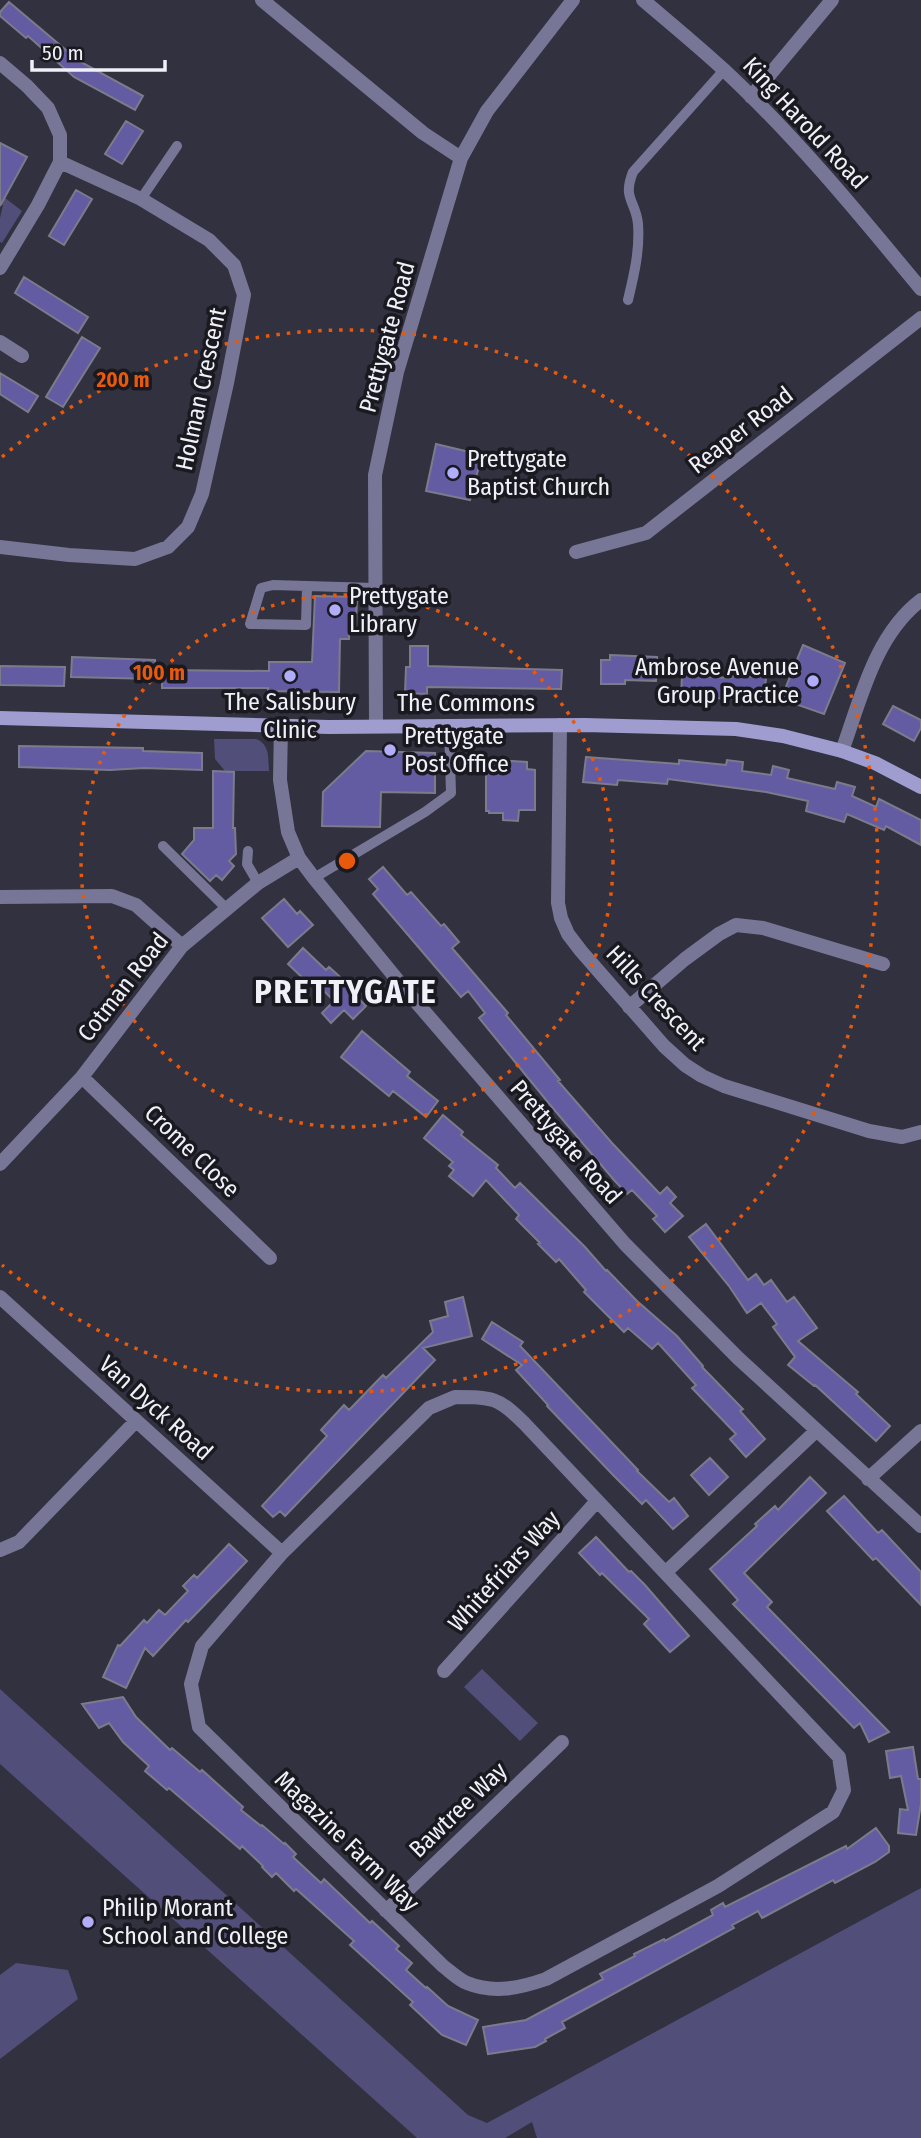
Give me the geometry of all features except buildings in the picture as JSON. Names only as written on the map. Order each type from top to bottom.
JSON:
[{"type":"street","points":[[262,0],[423,133],[461,158]]},
{"type":"street","name":"Prettygate Road","points":[[376,726],[376,475],[397,372],[461,158],[487,111],[573,0]]},
{"type":"street","name":"King Harold Road","points":[[643,0],[751,97],[842,193],[921,289]]},
{"type":"street","points":[[751,97],[832,0]]},
{"type":"street","points":[[0,63],[48,108],[60,135],[60,162],[0,268]]},
{"type":"street","name":"Holman Crescent","points":[[0,547],[135,559],[167,547],[188,527],[202,494],[244,295],[234,265],[209,240],[141,199],[60,162]]},
{"type":"street","name":"Reaper Road","points":[[576,552],[646,533],[921,318]]},
{"type":"street","points":[[0,342],[22,356]]},
{"type":"street","points":[[842,751],[870,671],[905,612],[921,600]]},
{"type":"street","name":"The Commons","points":[[0,718],[281,725],[560,725],[736,729],[783,736],[842,751],[875,763],[921,787]]},
{"type":"street","name":"Prettygate Road","points":[[281,725],[280,780],[288,832],[299,858],[314,878],[475,1071],[625,1244],[738,1359],[921,1526]]},
{"type":"street","name":"Hills Crescent","points":[[560,725],[558,903],[561,918],[581,951],[629,1007],[685,1065],[724,1086],[869,1131],[902,1137],[921,1132]]},
{"type":"street","name":"Cotman Road","points":[[0,1164],[82,1077],[182,946],[258,883],[299,858]]},
{"type":"street","points":[[0,897],[112,896],[135,905],[182,946]]},
{"type":"street","points":[[629,1007],[685,959],[736,925],[762,928],[883,964]]},
{"type":"street","name":"Crome Close","points":[[82,1077],[270,1258]]},
{"type":"street","name":"Van Dyck Road","points":[[0,1297],[282,1553]]},
{"type":"street","name":"Magazine Farm Way","points":[[455,1397],[484,1397],[506,1405],[597,1501],[839,1757],[844,1790],[833,1812],[718,1886],[546,1979],[517,1988],[486,1989],[465,1982],[443,1966],[199,1727],[191,1684],[202,1646],[282,1553],[429,1408],[455,1397]]},
{"type":"street","points":[[0,1550],[19,1542],[136,1420]]},
{"type":"street","points":[[666,1572],[816,1431]]},
{"type":"street","points":[[868,1479],[921,1431]]},
{"type":"street","name":"Whitefriars Way","points":[[444,1671],[597,1501]]},
{"type":"street","name":"Bawtree Way","points":[[386,1911],[562,1742]]},
{"type":"lane","points":[[628,300],[637,261],[638,221],[630,201],[628,185],[633,172],[724,70]]},
{"type":"lane","points":[[141,199],[177,146]]},
{"type":"lane","points":[[307,586],[306,625],[250,624],[261,588],[273,585],[307,586],[375,588]]},
{"type":"lane","points":[[314,878],[425,812],[451,793],[449,726]]},
{"type":"lane","points":[[163,846],[227,909]]},
{"type":"lane","points":[[248,851],[247,864],[258,883]]},
{"type":"shaded area","points":[[0,194],[22,211],[2,243],[0,218],[3,205],[0,204]]},
{"type":"shaded area","points":[[214,739],[261,741],[267,752],[269,771],[225,771],[215,759]]},
{"type":"shaded area","points":[[482,1669],[538,1723],[520,1741],[464,1687]]},
{"type":"shaded area","points":[[0,1689],[468,2115],[487,2123],[921,1888],[921,2138],[537,2138],[532,2122],[505,2138],[417,2138],[0,1764]]},
{"type":"shaded area","points":[[16,1963],[68,1970],[78,1999],[0,2059],[0,1975]]},
{"type":"place","name":"Prettygate Baptist Church","points":[[453,473]]},
{"type":"place","name":"Prettygate Library","points":[[335,610]]},
{"type":"place","name":"The Salisbury Clinic","points":[[290,676]]},
{"type":"place","name":"Ambrose Avenue Group Practice","points":[[813,681]]},
{"type":"place","name":"Prettygate Post Office","points":[[390,750]]},
{"type":"place","name":"Philip Morant School and College","points":[[88,1922]]},
{"type":"district","name":"PRETTYGATE","points":[[346,992]]}]
